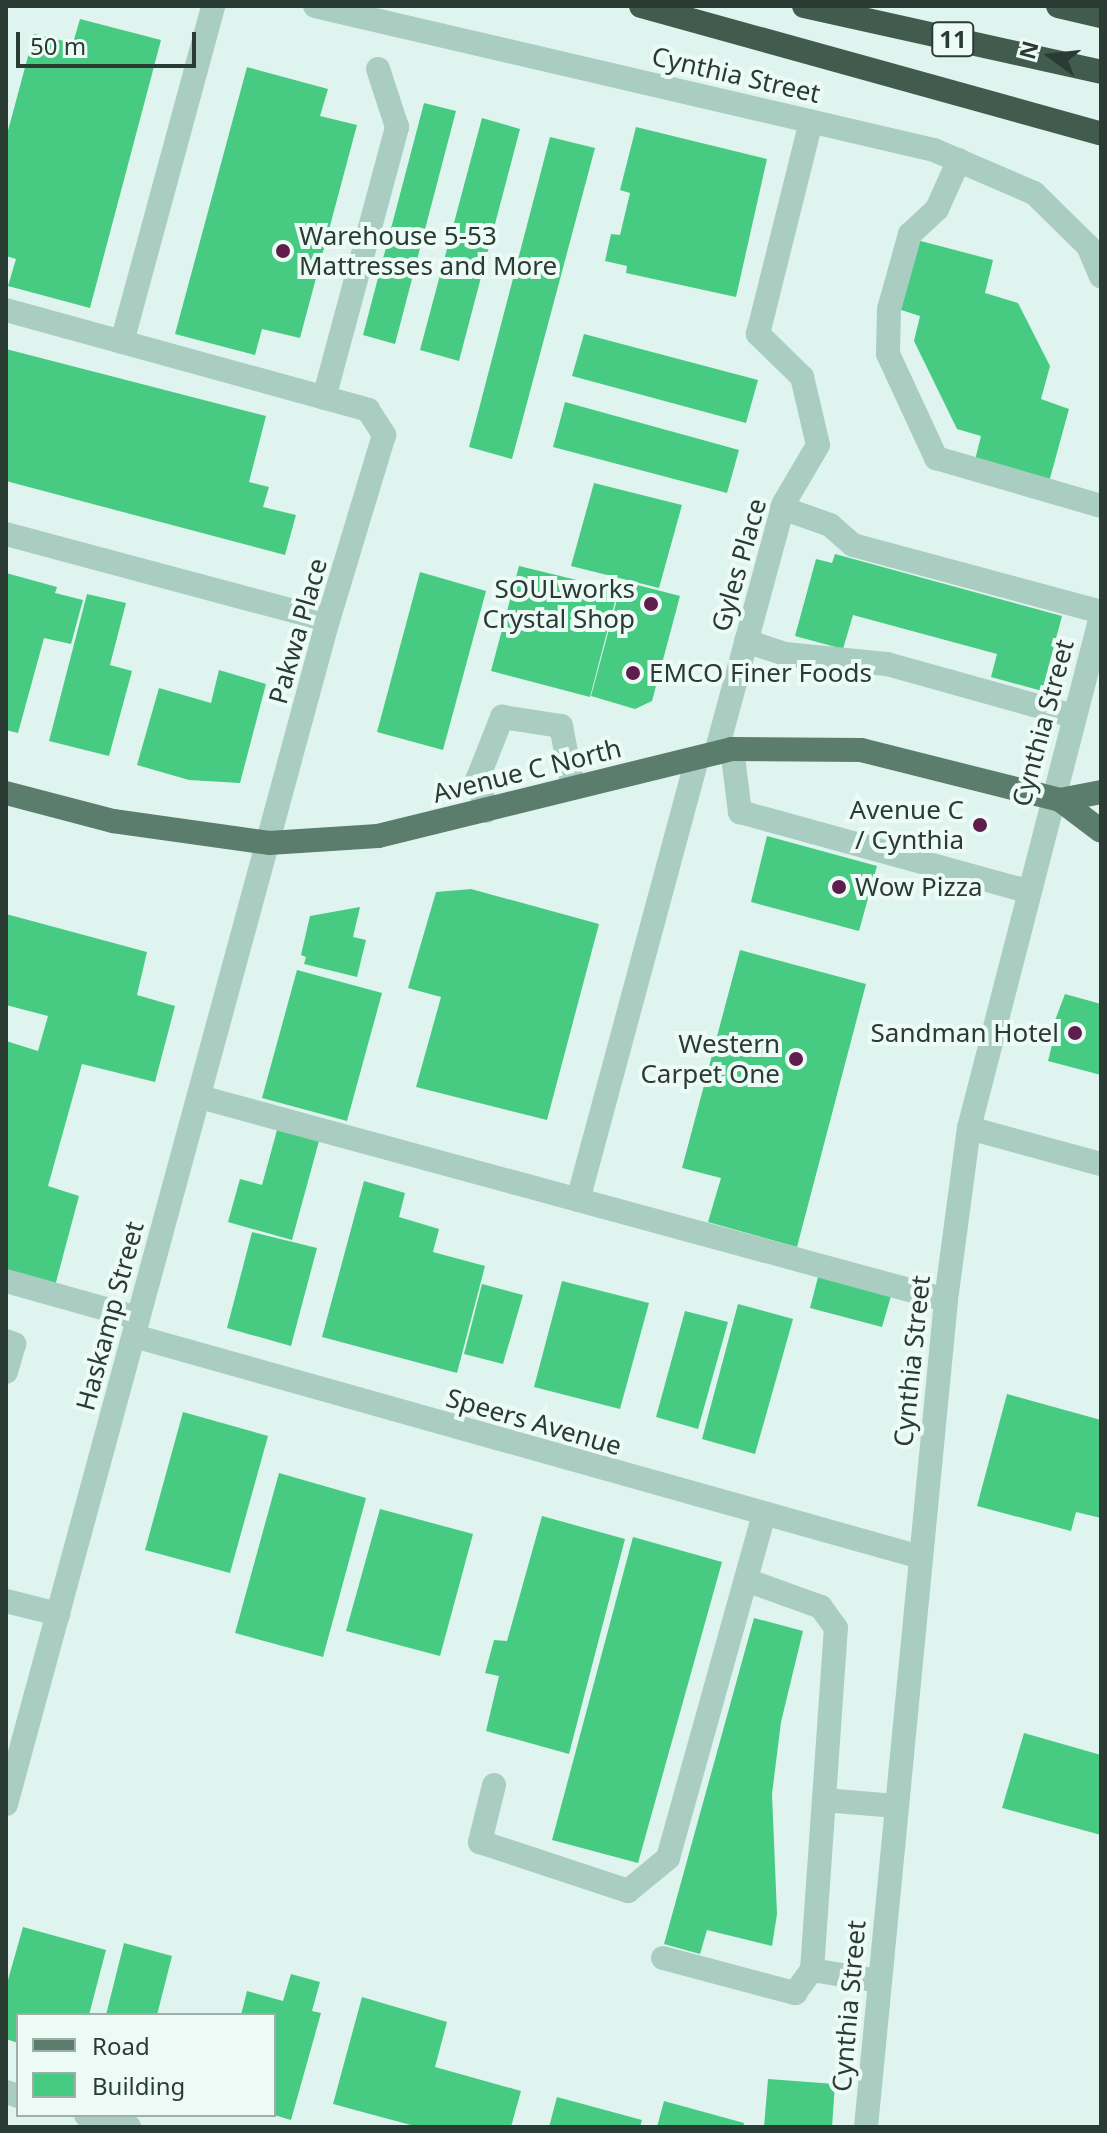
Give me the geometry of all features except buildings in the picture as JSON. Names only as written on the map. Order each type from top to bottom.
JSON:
[{"type":"highway","points":[[641,6],[1101,134]]},
{"type":"highway","name":"11","points":[[804,6],[1101,72]]},
{"type":"highway","points":[[1058,6],[1101,16]]},
{"type":"main road","name":"Avenue C North","points":[[6,793],[127,824],[269,843],[378,836],[715,753],[861,750],[1055,799],[1101,831]]},
{"type":"main road","name":"Avenue C North","points":[[1055,799],[1101,792]]},
{"type":"street","points":[[122,342],[213,6]]},
{"type":"street","name":"Cynthia Street","points":[[315,6],[811,121],[959,160],[1034,193],[1088,246],[1101,276]]},
{"type":"street","points":[[6,310],[324,398],[397,127],[378,69]]},
{"type":"street","name":"Gyles Place","points":[[578,1200],[715,753],[782,508],[818,445],[802,377],[758,334],[811,121]]},
{"type":"street","points":[[959,160],[937,209],[910,234],[889,309],[888,354],[936,458],[1101,506]]},
{"type":"street","name":"Pakwa Place","points":[[269,843],[328,620],[384,435],[368,410],[324,398]]},
{"type":"street","points":[[782,508],[830,525],[853,545],[1101,614]]},
{"type":"street","points":[[6,534],[328,620]]},
{"type":"street","name":"Cynthia Street","points":[[866,2127],[946,1300],[969,1128],[1027,891],[1055,799],[1073,716],[1101,614]]},
{"type":"street","points":[[746,641],[785,654],[887,664],[1073,716]]},
{"type":"street","points":[[486,811],[478,778],[502,717],[561,726],[573,788]]},
{"type":"street","points":[[715,753],[740,812],[1027,891]]},
{"type":"street","name":"Haskamp Street","points":[[6,1804],[269,843]]},
{"type":"street","points":[[200,1097],[946,1300]]},
{"type":"street","points":[[969,1128],[1101,1164]]},
{"type":"street","name":"Speers Avenue","points":[[6,1281],[136,1327],[764,1514],[920,1557]]},
{"type":"street","points":[[6,1341],[14,1344],[6,1372]]},
{"type":"street","points":[[494,1785],[480,1842],[628,1891],[668,1858],[764,1514]]},
{"type":"street","points":[[663,1958],[795,1993],[812,1970],[836,1628],[821,1607],[746,1580]]},
{"type":"street","points":[[6,1601],[58,1614]]},
{"type":"street","points":[[824,1800],[896,1806]]},
{"type":"street","points":[[812,1970],[879,1981]]},
{"type":"street","points":[[93,2117],[129,2127]]},
{"type":"place","name":"Warehouse 5-53 Mattresses and More","points":[[283,251]]},
{"type":"place","name":"SOULworks Crystal Shop","points":[[651,604]]},
{"type":"place","name":"EMCO Finer Foods","points":[[633,673]]},
{"type":"place","name":"Avenue C / Cynthia","points":[[980,825]]},
{"type":"place","name":"Wow Pizza","points":[[839,887]]},
{"type":"place","name":"Sandman Hotel","points":[[1075,1033]]},
{"type":"place","name":"Western Carpet One","points":[[796,1059]]}]
